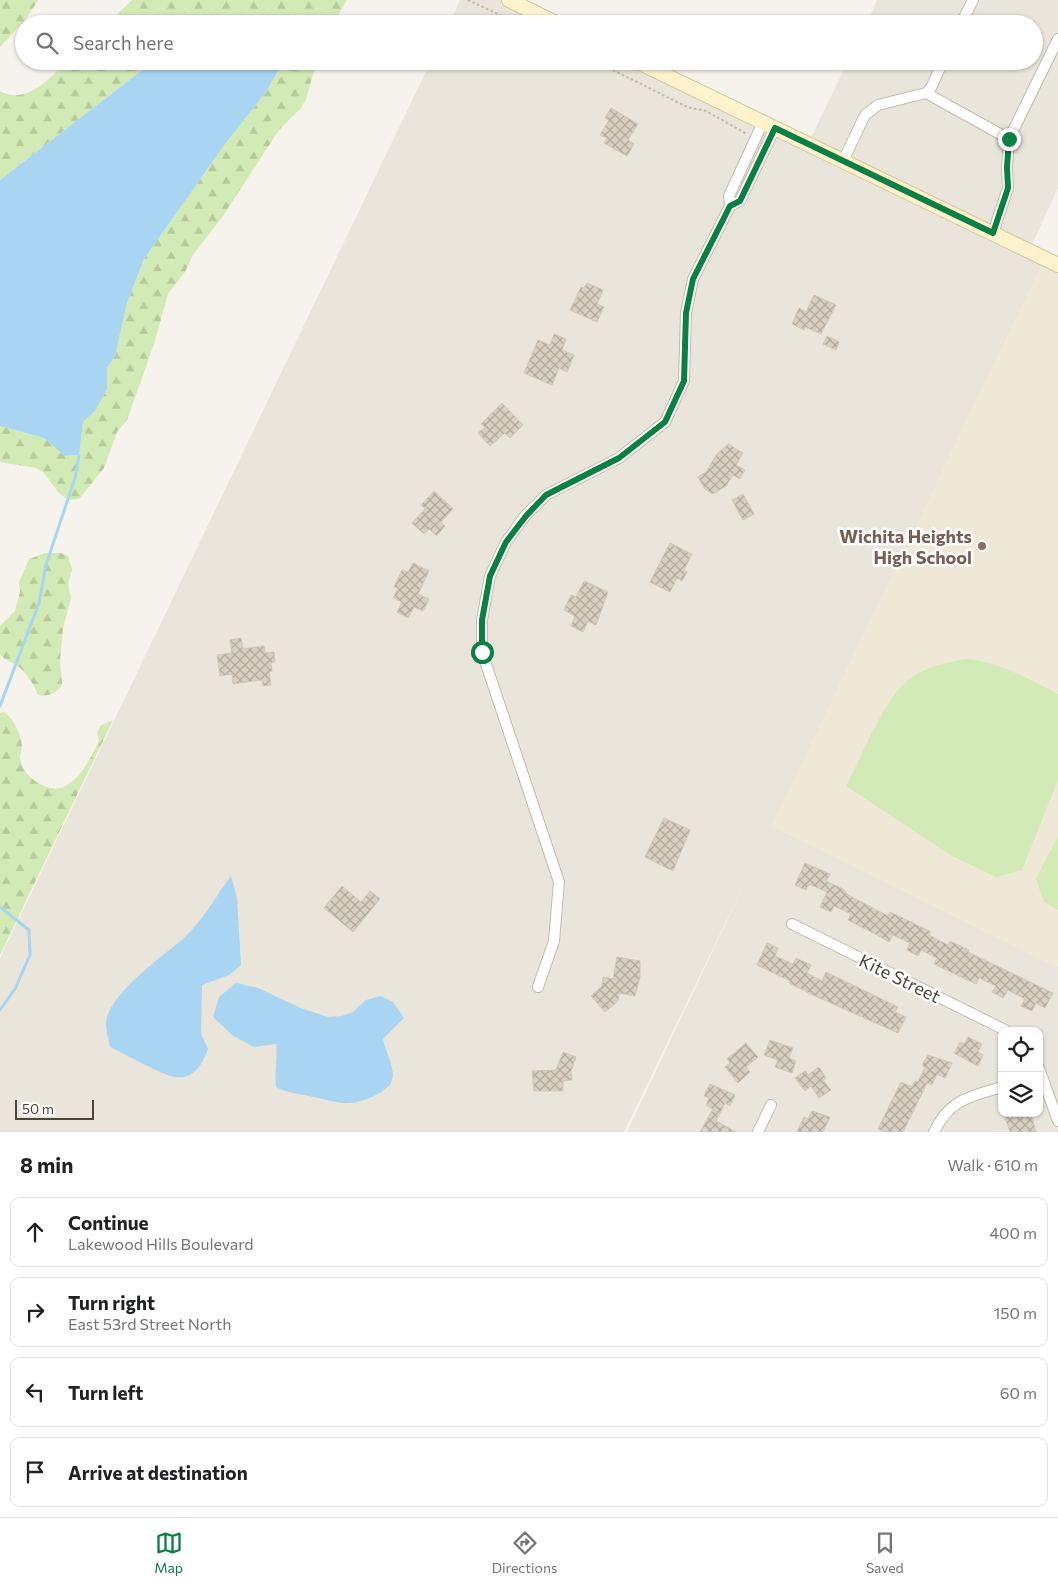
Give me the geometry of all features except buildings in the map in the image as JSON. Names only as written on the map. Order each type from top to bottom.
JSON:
[{"type":"main road","points":[[509,0],[540,15]]},
{"type":"main road","points":[[655,70],[1058,265]]},
{"type":"street","points":[[966,15],[973,0]]},
{"type":"street","points":[[1043,70],[1058,39]]},
{"type":"street","points":[[843,161],[865,115],[878,105],[926,92],[931,88],[939,70]]},
{"type":"street","points":[[993,233],[1008,188],[1009,139],[1043,70]]},
{"type":"street","points":[[926,92],[1009,139]]},
{"type":"street","points":[[538,987],[554,941],[559,882],[482,652],[482,620],[486,590],[491,573],[506,542],[526,516],[546,495],[619,458],[665,422],[684,381],[686,313],[693,279],[730,206],[728,196],[769,125]]},
{"type":"street","name":"Kite Street","points":[[792,924],[999,1027]]},
{"type":"street","points":[[1043,1080],[1058,1121]]},
{"type":"street","points":[[934,1132],[943,1115],[954,1104],[998,1088]]},
{"type":"street","points":[[758,1132],[771,1105]]},
{"type":"path","points":[[468,0],[500,15]]},
{"type":"path","points":[[613,70],[687,107],[706,111],[749,135]]},
{"type":"shaded area","points":[[460,0],[508,0],[539,15],[453,15]]},
{"type":"shaded area","points":[[877,0],[1058,0],[1058,188],[1029,251],[1045,259],[772,826],[1058,967],[1058,1132],[627,1132],[752,868],[624,1132],[0,1132],[0,958],[427,70],[654,70],[808,144],[844,70],[1043,70],[1043,15],[870,15]]},
{"type":"shaded area","name":"Wichita Heights High School","points":[[1045,259],[1058,265],[1058,967],[772,826]]},
{"type":"green space","points":[[0,0],[38,0],[29,15],[15,15],[15,31],[0,47]]},
{"type":"green space","points":[[132,0],[347,0],[338,15],[116,15]]},
{"type":"green space","points":[[58,70],[142,70],[0,180],[0,91],[10,95],[19,95],[28,93],[45,82]]},
{"type":"green space","points":[[279,70],[314,70],[306,99],[301,108],[279,130],[223,216],[193,255],[185,272],[168,294],[154,344],[127,420],[117,432],[104,468],[79,499],[68,500],[59,493],[43,472],[36,468],[0,462],[0,426],[44,438],[65,456],[79,455],[83,422],[95,411],[107,389],[107,368],[115,356],[127,303],[144,259],[225,144],[266,92]]},
{"type":"green space","points":[[45,553],[61,553],[68,556],[72,569],[68,584],[71,598],[63,628],[60,661],[62,684],[55,692],[49,695],[38,695],[23,671],[0,654],[0,626],[15,611],[20,592],[19,582],[29,559]]},
{"type":"green space","points":[[966,659],[1002,667],[1058,694],[1058,780],[1022,870],[996,877],[950,855],[846,786],[881,716],[897,691],[906,682],[927,669]]},
{"type":"green space","points":[[4,712],[19,732],[22,746],[20,758],[24,770],[33,780],[57,789],[72,782],[83,770],[99,741],[97,733],[100,726],[113,720],[0,955],[0,713]]},
{"type":"green space","points":[[1058,836],[1058,910],[1044,902],[1036,879]]},
{"type":"water","points":[[142,70],[279,70],[266,92],[225,144],[144,259],[127,303],[115,356],[107,368],[107,389],[95,411],[83,422],[79,455],[65,456],[44,438],[0,426],[0,180]]},
{"type":"water","points":[[231,876],[237,898],[241,965],[229,975],[202,985],[201,1034],[208,1049],[200,1065],[187,1076],[170,1076],[110,1047],[106,1024],[109,1012],[116,1000],[138,976],[192,930]]},
{"type":"water","points":[[236,983],[258,988],[303,1009],[328,1017],[342,1016],[353,1012],[366,1000],[381,996],[393,1002],[404,1018],[383,1039],[393,1071],[390,1085],[376,1095],[350,1103],[292,1093],[276,1087],[276,1044],[254,1047],[232,1035],[213,1017],[219,997]]},
{"type":"waterway","points":[[0,706],[39,603],[46,565],[75,478],[79,455]]},
{"type":"waterway","points":[[0,907],[29,930],[30,955],[15,989],[0,1010]]},
{"type":"place","name":"Wichita Heights High School","points":[[982,546]]},
{"type":"route","points":[[482,652],[482,620],[490,576],[506,542],[526,516],[546,495],[619,458],[665,422],[684,381],[686,313],[693,279],[730,206],[740,201],[775,128],[993,233],[1008,188],[1009,139]]}]
